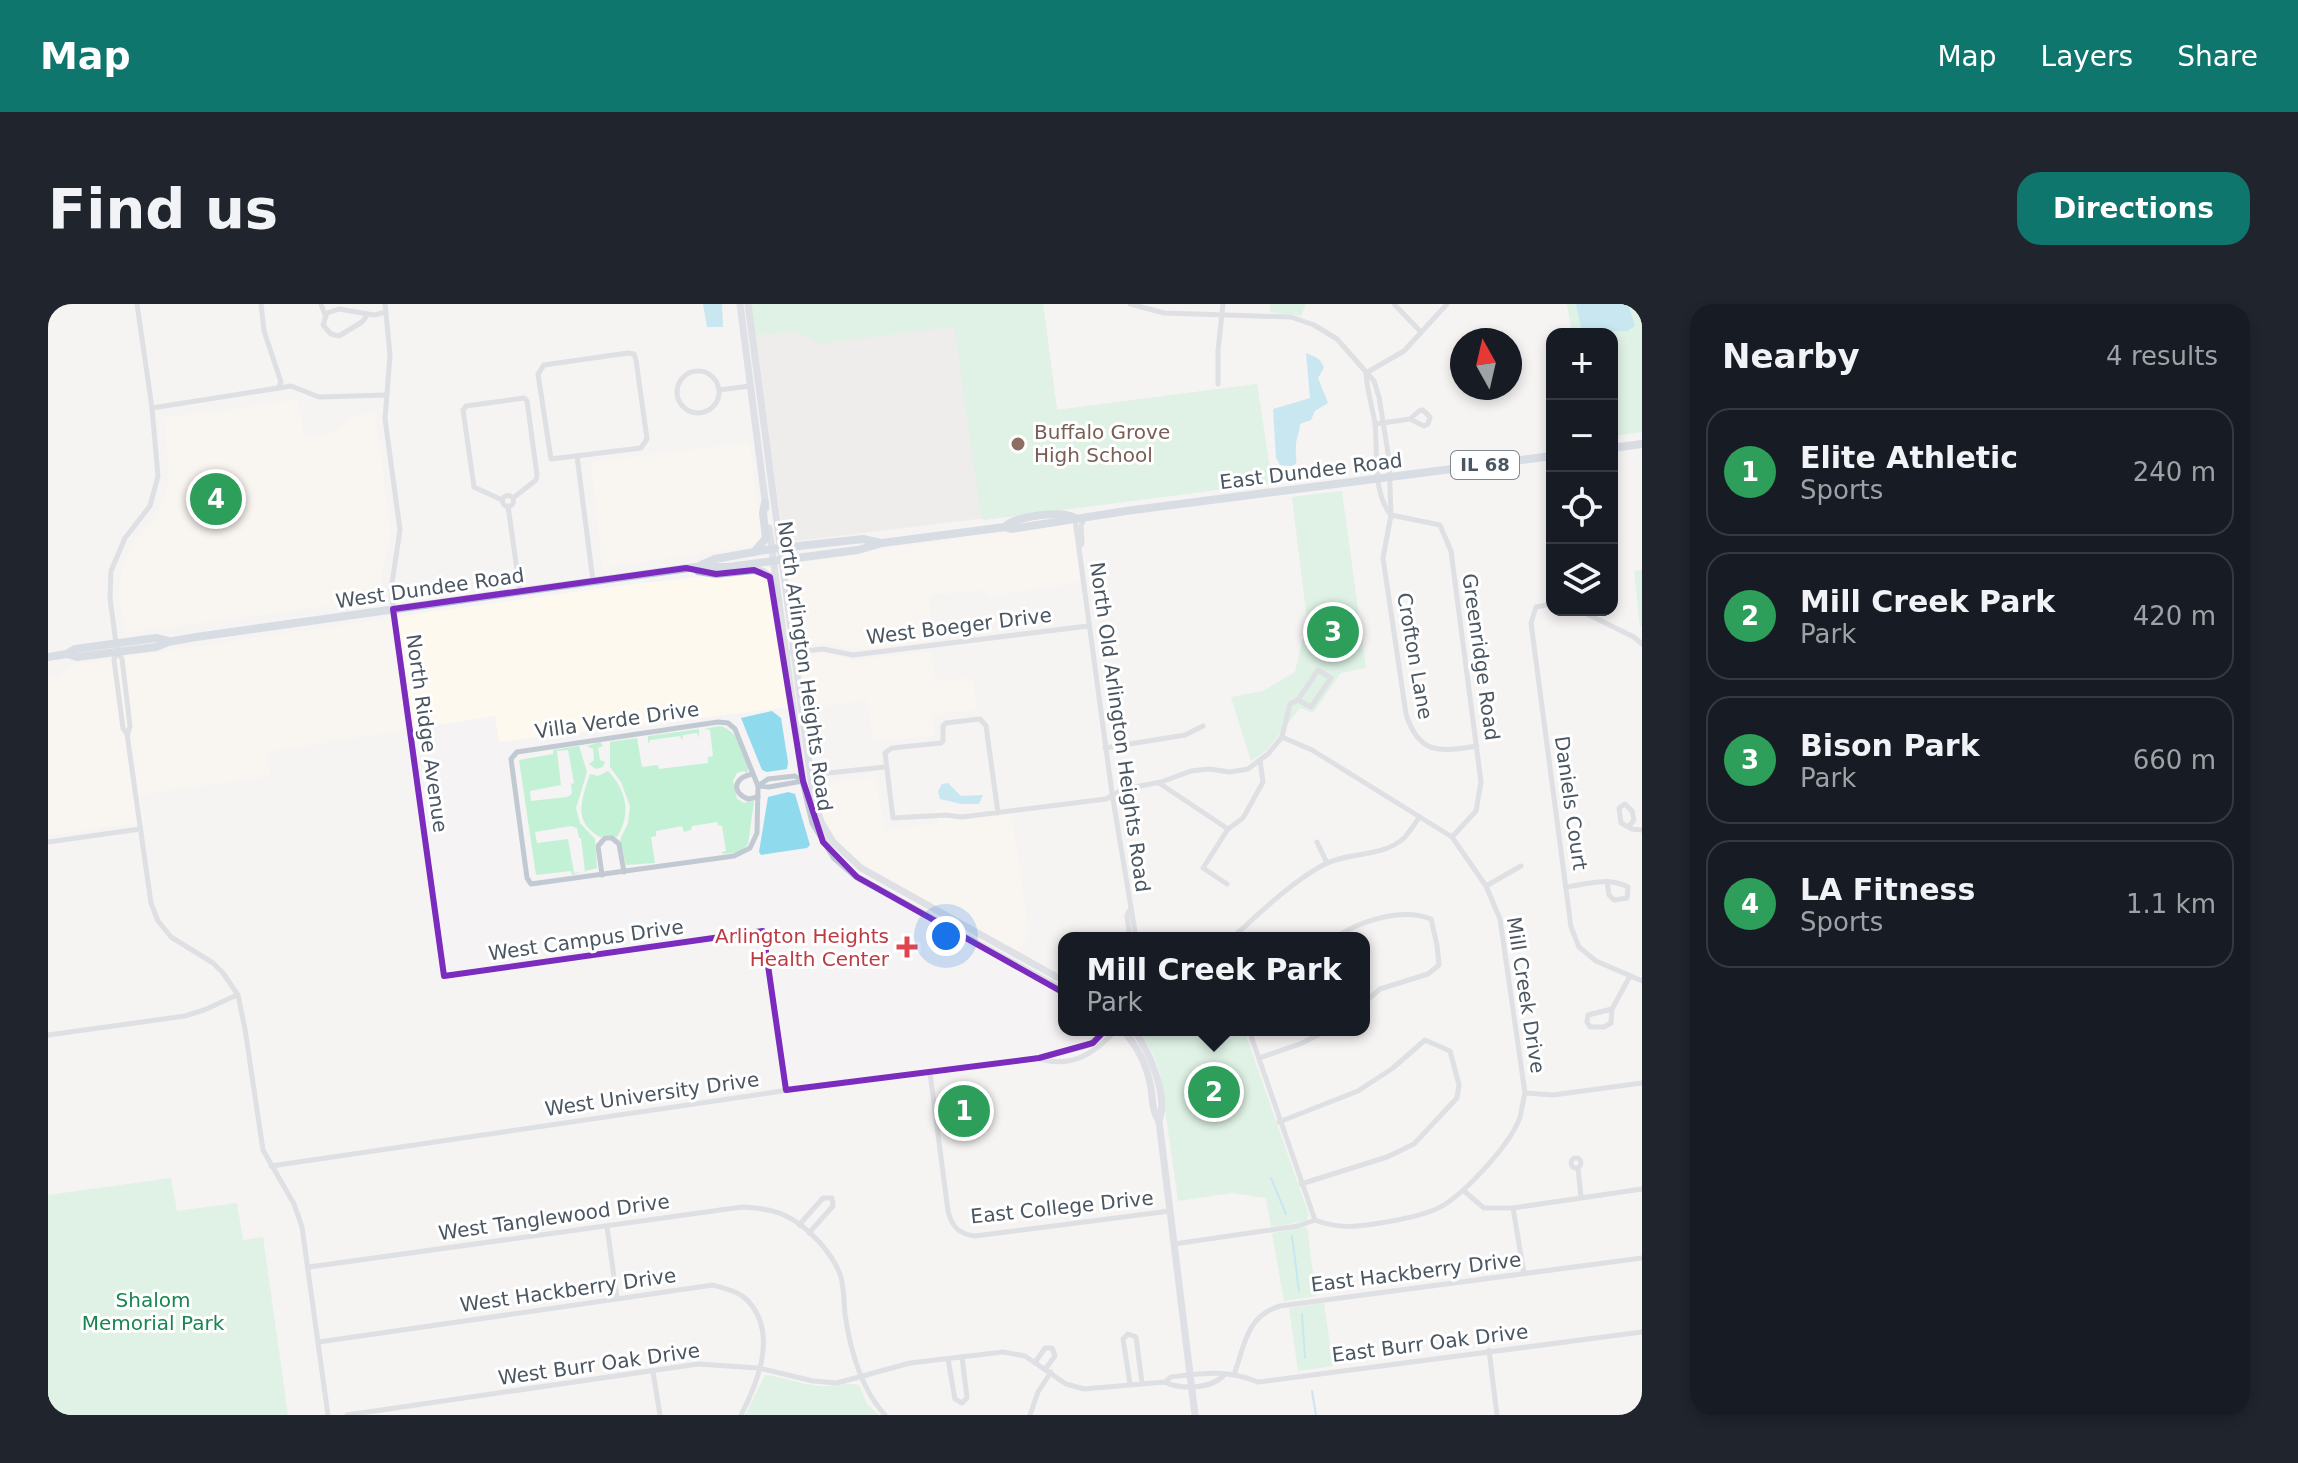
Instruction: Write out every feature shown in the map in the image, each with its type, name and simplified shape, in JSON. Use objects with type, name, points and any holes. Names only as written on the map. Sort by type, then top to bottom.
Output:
[{"type":"main road","name":"North Arlington Heights Road","points":[[740,304],[765,503],[776,549]]},
{"type":"main road","name":"North Arlington Heights Road","points":[[748,304],[776,549],[787,611],[803,781],[815,829],[834,857],[866,882],[1058,988]]},
{"type":"main road","points":[[1618,447],[1642,444]]},
{"type":"main road","name":"East Dundee Road","points":[[778,561],[858,550],[882,543],[1066,522],[1080,517],[1546,457]]},
{"type":"main road","points":[[753,553],[766,538],[765,503]]},
{"type":"main road","name":"East Dundee Road","points":[[776,549],[863,539],[882,543]]},
{"type":"main road","name":"West Dundee Road","points":[[691,568],[715,559],[776,549]]},
{"type":"main road","name":"North Arlington Heights Road","points":[[778,561],[778,599],[790,652],[813,795],[821,822],[833,842],[864,870],[1058,978]]},
{"type":"main road","name":"West Dundee Road","points":[[48,657],[67,654],[75,649],[117,647],[156,638],[168,642],[593,581],[778,561]]},
{"type":"main road","points":[[691,568],[716,574],[763,572],[770,577],[778,599]]},
{"type":"main road","points":[[1128,1036],[1145,1066],[1159,1121],[1195,1415]]},
{"type":"main road","points":[[1138,1036],[1155,1070],[1162,1114],[1159,1121]]},
{"type":"street","points":[[137,304],[158,457],[157,488],[150,506],[125,538],[111,571],[110,598],[123,728],[127,734],[150,900],[158,921],[177,943],[221,971],[238,995],[263,1150],[294,1204],[302,1227],[328,1415]]},
{"type":"street","points":[[261,304],[264,331],[281,382],[278,389]]},
{"type":"street","points":[[321,304],[326,315],[323,325],[326,330],[339,336],[362,322],[368,314]]},
{"type":"street","name":"North Ridge Avenue","points":[[385,304],[390,355],[385,419],[400,530],[391,575],[393,609],[444,976]]},
{"type":"street","points":[[1130,304],[1164,313],[1284,316],[1314,325],[1337,339],[1366,373],[1384,478]]},
{"type":"street","points":[[1218,384],[1223,304]]},
{"type":"street","points":[[1394,304],[1421,332]]},
{"type":"street","points":[[1366,373],[1404,351],[1447,304]]},
{"type":"street","points":[[326,315],[339,309],[368,314],[386,312]]},
{"type":"street","points":[[634,354],[647,439],[645,444],[641,448],[577,456],[551,459],[549,456],[539,369],[544,365],[634,354]]},
{"type":"street","points":[[698,371],[710,375],[719,390],[714,406],[702,413],[688,411],[677,394],[680,381],[698,371]]},
{"type":"street","points":[[1366,373],[1374,381],[1384,423],[1389,459],[1384,478]]},
{"type":"street","points":[[719,390],[750,386]]},
{"type":"street","points":[[152,408],[278,389],[300,388],[319,397],[387,395]]},
{"type":"street","points":[[524,398],[527,401],[537,475],[536,480],[513,498],[508,506],[474,487],[463,410],[466,406],[524,398]]},
{"type":"street","points":[[1375,424],[1410,419]]},
{"type":"street","points":[[577,456],[593,581]]},
{"type":"street","name":"Crofton Lane","points":[[1384,478],[1391,515],[1383,558],[1406,714],[1413,736],[1430,748],[1448,751],[1477,746]]},
{"type":"street","points":[[502,500],[507,495],[513,498]]},
{"type":"street","points":[[508,506],[520,591]]},
{"type":"street","name":"Greenridge Road","points":[[1391,515],[1440,525],[1451,551],[1481,782],[1476,811],[1452,837]]},
{"type":"street","name":"North Old Arlington Heights Road","points":[[1080,517],[1079,547],[1088,626],[1131,932]]},
{"type":"street","name":"Daniels Court","points":[[1546,605],[1536,607],[1531,623],[1571,927],[1579,947],[1596,961],[1642,981]]},
{"type":"street","points":[[1591,616],[1642,644]]},
{"type":"street","name":"West Boeger Drive","points":[[790,652],[823,649],[853,655],[1088,626]]},
{"type":"street","points":[[998,813],[986,726],[980,719],[946,723],[941,743],[890,748],[884,756],[893,818],[962,817],[998,813],[1106,799],[1112,793],[1191,771],[1248,769],[1282,737],[1290,704],[1298,700],[1318,670],[1331,678],[1311,707],[1298,700]]},
{"type":"street","name":"Villa Verde Drive","points":[[728,723],[735,729],[758,786],[757,833],[750,848],[741,854],[531,884],[527,878],[511,759],[517,752],[728,723]]},
{"type":"street","points":[[1105,748],[1185,735],[1203,726]]},
{"type":"street","name":"Mill Creek Drive","points":[[1174,1244],[1298,1226],[1315,1220],[1335,1227],[1353,1227],[1408,1219],[1437,1210],[1464,1191],[1510,1136],[1520,1118],[1525,1093],[1500,919],[1486,886],[1452,837],[1312,750],[1282,737]]},
{"type":"street","points":[[1227,884],[1203,868],[1228,829],[1243,818],[1263,782],[1260,760]]},
{"type":"street","points":[[758,786],[803,781],[811,775],[885,767]]},
{"type":"street","points":[[753,774],[743,775],[737,789],[748,799],[758,797]]},
{"type":"street","points":[[1159,782],[1228,829]]},
{"type":"street","points":[[1239,932],[1298,880],[1327,863],[1384,850],[1404,837],[1419,818]]},
{"type":"street","points":[[1630,825],[1632,829],[1642,830]]},
{"type":"street","points":[[48,842],[140,829]]},
{"type":"street","points":[[602,875],[598,846],[605,838],[612,838],[619,844],[624,872]]},
{"type":"street","points":[[1317,842],[1327,863]]},
{"type":"street","points":[[1486,886],[1521,866]]},
{"type":"street","points":[[1566,887],[1607,881],[1628,887],[1627,898],[1614,900],[1609,895],[1607,881]]},
{"type":"street","points":[[1346,932],[1362,924],[1417,913],[1431,919],[1439,965],[1428,974],[1380,989],[1370,998]]},
{"type":"street","name":"West Campus Drive","points":[[444,976],[763,931],[786,1090]]},
{"type":"street","points":[[1612,1009],[1588,1015],[1590,1027],[1604,1027],[1611,1023],[1612,1009],[1630,976]]},
{"type":"street","points":[[48,1035],[185,1016],[238,995]]},
{"type":"street","points":[[1039,1058],[1087,1046],[1099,1036]]},
{"type":"street","points":[[1039,1058],[1067,1063],[1086,1056],[1109,1036]]},
{"type":"street","points":[[1251,1036],[1315,1220]]},
{"type":"street","points":[[1259,1058],[1316,1036]]},
{"type":"street","points":[[1279,1122],[1358,1091],[1393,1068],[1425,1040],[1450,1051],[1459,1085],[1457,1098],[1414,1144],[1387,1157],[1301,1184]]},
{"type":"street","name":"West University Drive","points":[[271,1166],[786,1090],[1039,1058]]},
{"type":"street","name":"East College Drive","points":[[930,1073],[948,1211],[958,1231],[975,1236],[1170,1211]]},
{"type":"street","points":[[1525,1093],[1553,1095],[1642,1083]]},
{"type":"street","points":[[1578,1168],[1581,1197]]},
{"type":"street","points":[[1464,1191],[1484,1208],[1513,1208],[1642,1189]]},
{"type":"street","points":[[799,1225],[823,1198],[832,1198],[833,1206],[809,1233]]},
{"type":"street","name":"West Tanglewood Drive","points":[[309,1267],[742,1207],[775,1212],[809,1233],[830,1257],[841,1277],[846,1319],[861,1377],[872,1401],[885,1415]]},
{"type":"street","points":[[1513,1208],[1524,1274]]},
{"type":"street","points":[[607,1227],[617,1298]]},
{"type":"street","name":"East Hackberry Drive","points":[[1235,1372],[1252,1323],[1271,1308],[1642,1258]]},
{"type":"street","name":"West Hackberry Drive","points":[[319,1342],[713,1285],[735,1292],[749,1301],[759,1319],[764,1345],[754,1390],[741,1415]]},
{"type":"street","name":"East Burr Oak Drive","points":[[1049,1370],[1066,1384],[1084,1389],[1165,1382],[1191,1386],[1212,1384],[1224,1375],[1235,1372],[1258,1382],[1642,1332]]},
{"type":"street","points":[[1130,1384],[1123,1339],[1128,1334],[1136,1337],[1142,1383]]},
{"type":"street","points":[[1030,1415],[1055,1356],[1052,1348],[1045,1348],[1036,1361]]},
{"type":"street","points":[[1489,1350],[1497,1415]]},
{"type":"street","name":"West Burr Oak Drive","points":[[347,1415],[698,1364],[759,1368],[813,1381],[837,1383],[882,1369],[1003,1352],[1036,1361],[1049,1370]]},
{"type":"street","points":[[948,1359],[955,1399],[962,1403],[967,1398],[962,1357]]},
{"type":"street","points":[[653,1372],[660,1415]]},
{"type":"street","name":"East Burr Oak Drive","points":[[1165,1382],[1171,1377],[1217,1372],[1224,1375]]},
{"type":"highlighted area","points":[[686,568],[716,574],[754,570],[770,577],[803,781],[823,842],[857,877],[1114,1021],[1093,1043],[1039,1058],[786,1090],[763,931],[444,976],[393,609]]},
{"type":"shaded area","name":"Buffalo Grove High School","points":[[750,304],[1043,304],[1057,410],[1257,384],[1272,483],[789,542],[784,535],[779,507]]},
{"type":"shaded area","points":[[298,400],[304,437],[333,433],[349,417],[375,413],[391,535],[381,574],[384,599],[125,633],[119,594],[122,566],[133,543],[152,522],[164,500],[169,475],[164,418]]},
{"type":"shaded area","points":[[749,442],[762,536],[760,542],[754,546],[602,568],[591,462]]},
{"type":"shaded area","points":[[1072,523],[1080,582],[988,597],[985,590],[929,595],[934,641],[857,650],[823,643],[783,647],[790,707],[499,742],[495,716],[267,752],[270,776],[140,795],[144,822],[48,836],[48,678],[59,676],[70,665],[624,585],[739,573]]},
{"type":"shaded area","points":[[931,651],[936,681],[973,678],[977,710],[933,714],[935,736],[873,742],[867,701],[806,708],[798,663],[804,656],[822,654],[857,660]]},
{"type":"shaded area","points":[[875,777],[885,830],[938,823],[937,810],[949,808],[959,814],[1011,809],[1029,932],[1019,953],[850,857],[829,828],[821,811],[816,785]]},
{"type":"green space","points":[[750,304],[1043,304],[1057,410],[1257,384],[1272,483],[984,520],[981,517],[952,327],[819,344],[798,332],[757,335],[754,333]]},
{"type":"green space","points":[[1270,304],[1306,304],[1301,316],[1270,312]]},
{"type":"green space","points":[[1567,304],[1642,304],[1642,432],[1618,435],[1618,328],[1571,328]]},
{"type":"green space","points":[[1342,491],[1366,668],[1341,673],[1313,713],[1300,708],[1267,750],[1251,761],[1231,697],[1263,691],[1295,672],[1307,620],[1292,497]]},
{"type":"green space","points":[[1642,570],[1642,626],[1640,626],[1634,571]]},
{"type":"green space","points":[[720,726],[736,737],[749,768],[747,773],[737,773],[733,781],[737,799],[744,803],[754,802],[748,844],[740,852],[723,854],[726,851],[722,826],[717,822],[692,826],[691,830],[684,832],[682,826],[656,831],[656,836],[651,837],[655,863],[626,865],[620,840],[628,823],[630,806],[621,782],[610,767],[610,742],[637,738],[642,767],[658,765],[659,769],[708,763],[708,757],[713,756],[710,730],[704,729]]},
{"type":"green space","points":[[699,729],[699,738],[697,733],[683,735],[682,740],[680,736],[650,740],[648,744],[648,736]]},
{"type":"green space","points":[[600,742],[603,746],[598,748],[600,760],[605,762],[603,767],[596,769],[589,764],[594,760],[593,749],[587,746]]},
{"type":"green space","points":[[579,746],[587,772],[576,808],[580,823],[595,839],[597,868],[585,871],[577,828],[571,826],[535,832],[537,843],[568,839],[574,873],[582,872],[572,875],[571,871],[536,875],[519,760],[553,754],[553,750]],"holes":[[[568,750],[574,783],[571,784],[572,794],[531,801],[530,791],[561,785],[557,751]]]},
{"type":"green space","points":[[608,771],[619,786],[625,802],[622,828],[617,837],[600,837],[591,831],[582,817],[582,801],[590,774],[598,776]]},
{"type":"green space","points":[[1143,1036],[1246,1036],[1309,1215],[1306,1221],[1271,1227],[1266,1198],[1231,1193],[1178,1201],[1160,1073]]},
{"type":"green space","name":"Shalom Memorial Park","points":[[171,1178],[177,1211],[237,1203],[243,1240],[263,1237],[288,1415],[48,1415],[48,1195]]},
{"type":"green space","points":[[1307,1227],[1316,1296],[1284,1301],[1272,1233]]},
{"type":"green space","points":[[1324,1303],[1333,1366],[1298,1371],[1289,1308]]},
{"type":"green space","points":[[765,1375],[819,1386],[859,1385],[867,1404],[879,1415],[745,1415]]},
{"type":"water","points":[[703,304],[722,304],[723,327],[707,327]]},
{"type":"water","points":[[1576,304],[1628,304],[1635,326],[1627,331],[1618,331],[1618,328],[1581,328]]},
{"type":"water","points":[[1306,353],[1323,365],[1318,378],[1328,403],[1315,411],[1311,420],[1300,424],[1295,464],[1280,465],[1276,458],[1273,409],[1310,398]]},
{"type":"water","points":[[772,711],[781,718],[788,762],[787,769],[767,772],[762,770],[741,718]]},
{"type":"water","points":[[948,783],[961,796],[983,795],[979,804],[940,799],[938,791],[942,784]]},
{"type":"water","points":[[788,792],[795,794],[810,845],[761,855],[768,797]]},
{"type":"waterway","points":[[1271,1178],[1286,1214]]},
{"type":"waterway","points":[[1292,1236],[1299,1291]]},
{"type":"waterway","points":[[1302,1314],[1305,1358]]},
{"type":"waterway","points":[[1312,1391],[1316,1415]]},
{"type":"place","name":"Buffalo Grove High School","points":[[1018,444]]},
{"type":"place","name":"LA Fitness","points":[[216,499]]},
{"type":"place","name":"Bison Park","points":[[1333,632]]},
{"type":"place","name":"Arlington Heights Health Center","points":[[907,947]]},
{"type":"place","name":"Mill Creek Park","points":[[1214,1092]]},
{"type":"place","name":"Elite Athletic","points":[[964,1111]]}]
